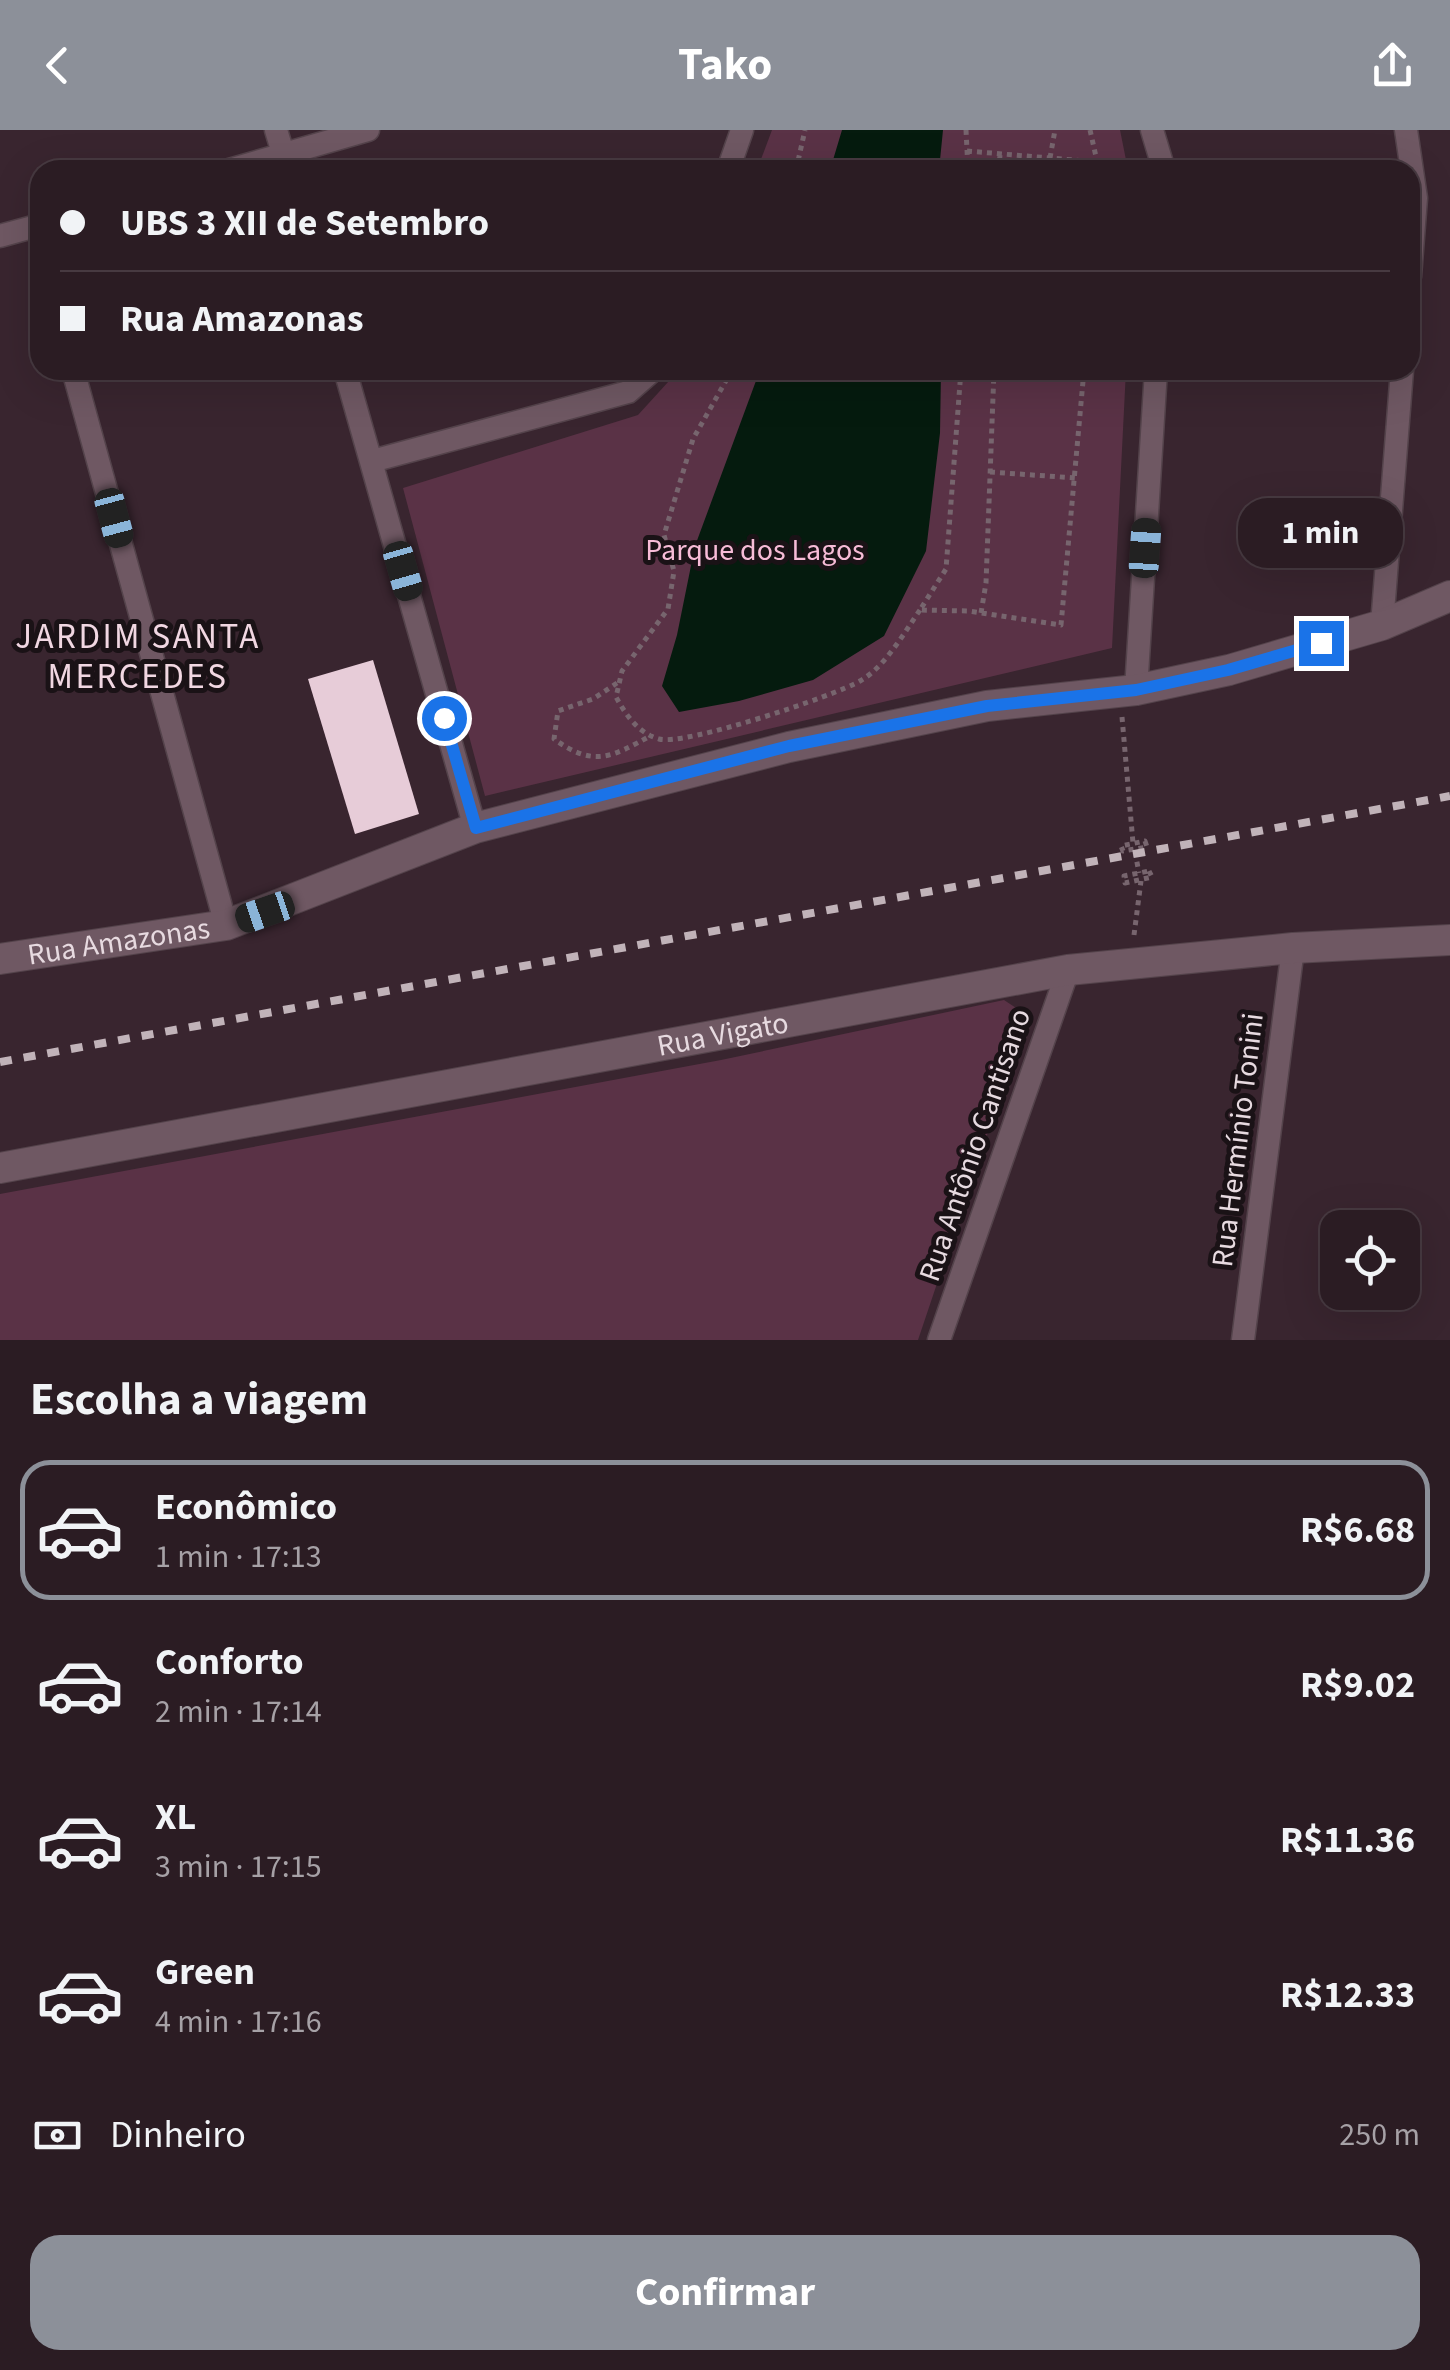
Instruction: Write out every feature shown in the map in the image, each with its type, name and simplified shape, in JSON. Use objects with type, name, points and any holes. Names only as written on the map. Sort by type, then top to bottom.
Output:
[{"type":"street","points":[[276,130],[284,160]]},
{"type":"street","points":[[290,160],[368,130]]},
{"type":"street","points":[[732,160],[742,130]]},
{"type":"street","points":[[1152,130],[1161,160]]},
{"type":"street","points":[[1406,130],[1410,160]]},
{"type":"street","points":[[0,236],[30,228]]},
{"type":"street","points":[[76,380],[226,926]]},
{"type":"street","points":[[349,380],[476,828]]},
{"type":"street","points":[[372,462],[628,392],[642,380]]},
{"type":"street","points":[[1127,690],[1155,380]]},
{"type":"street","points":[[1382,625],[1401,380]]},
{"type":"street","name":"Rua Amazonas","points":[[0,960],[226,926],[476,828],[789,746],[987,706],[1127,690],[1228,670],[1382,625],[1450,596]]},
{"type":"street","name":"Rua Vigato","points":[[0,1168],[1068,970],[1293,948],[1450,940]]},
{"type":"street","name":"Rua Hermínio Tonini","points":[[1243,1340],[1293,948]]},
{"type":"street","name":"Rua Antônio Cantisano","points":[[939,1340],[1068,970]]},
{"type":"path","points":[[798,160],[805,130]]},
{"type":"path","points":[[966,130],[967,160]]},
{"type":"path","points":[[1050,158],[1055,130]]},
{"type":"path","points":[[1090,130],[1097,160]]},
{"type":"path","points":[[967,151],[1062,160]]},
{"type":"path","points":[[1000,154],[1000,160]]},
{"type":"path","points":[[726,380],[693,439],[664,535],[674,572],[668,609],[622,671],[616,697],[631,722],[661,740],[722,731],[862,680],[891,651],[946,569],[960,380]]},
{"type":"path","points":[[981,613],[986,583],[993,380]]},
{"type":"path","points":[[920,610],[981,613],[1062,625],[1083,380]]},
{"type":"path","points":[[988,472],[1076,478]]},
{"type":"path","points":[[620,681],[593,699],[558,711],[554,739],[578,756],[616,755],[652,735]]},
{"type":"path","points":[[1127,690],[1134,847],[1140,877],[1130,963]]},
{"type":"green space","points":[[772,130],[1120,130],[1126,160],[761,160]]},
{"type":"green space","name":"Parque dos Lagos","points":[[670,380],[1125,380],[1112,648],[485,796],[403,488],[638,415]]},
{"type":"green space","points":[[1004,1000],[1019,1010],[1020,1037],[918,1340],[0,1340],[0,1194],[721,1060]]},
{"type":"shaded area","points":[[842,130],[943,130],[940,160],[833,160]]},
{"type":"shaded area","points":[[756,380],[941,380],[940,433],[926,551],[884,636],[813,680],[739,701],[679,712],[662,686],[695,546]]},
{"type":"building","points":[[373,660],[419,814],[355,834],[308,679]]},
{"type":"railway","points":[[0,1062],[1450,796]]},
{"type":"district","name":"JARDIM SANTA MERCEDES","points":[[138,657]]},
{"type":"route","points":[[444,718],[476,828],[789,746],[987,706],[1136,690],[1228,670],[1321,643]]}]
